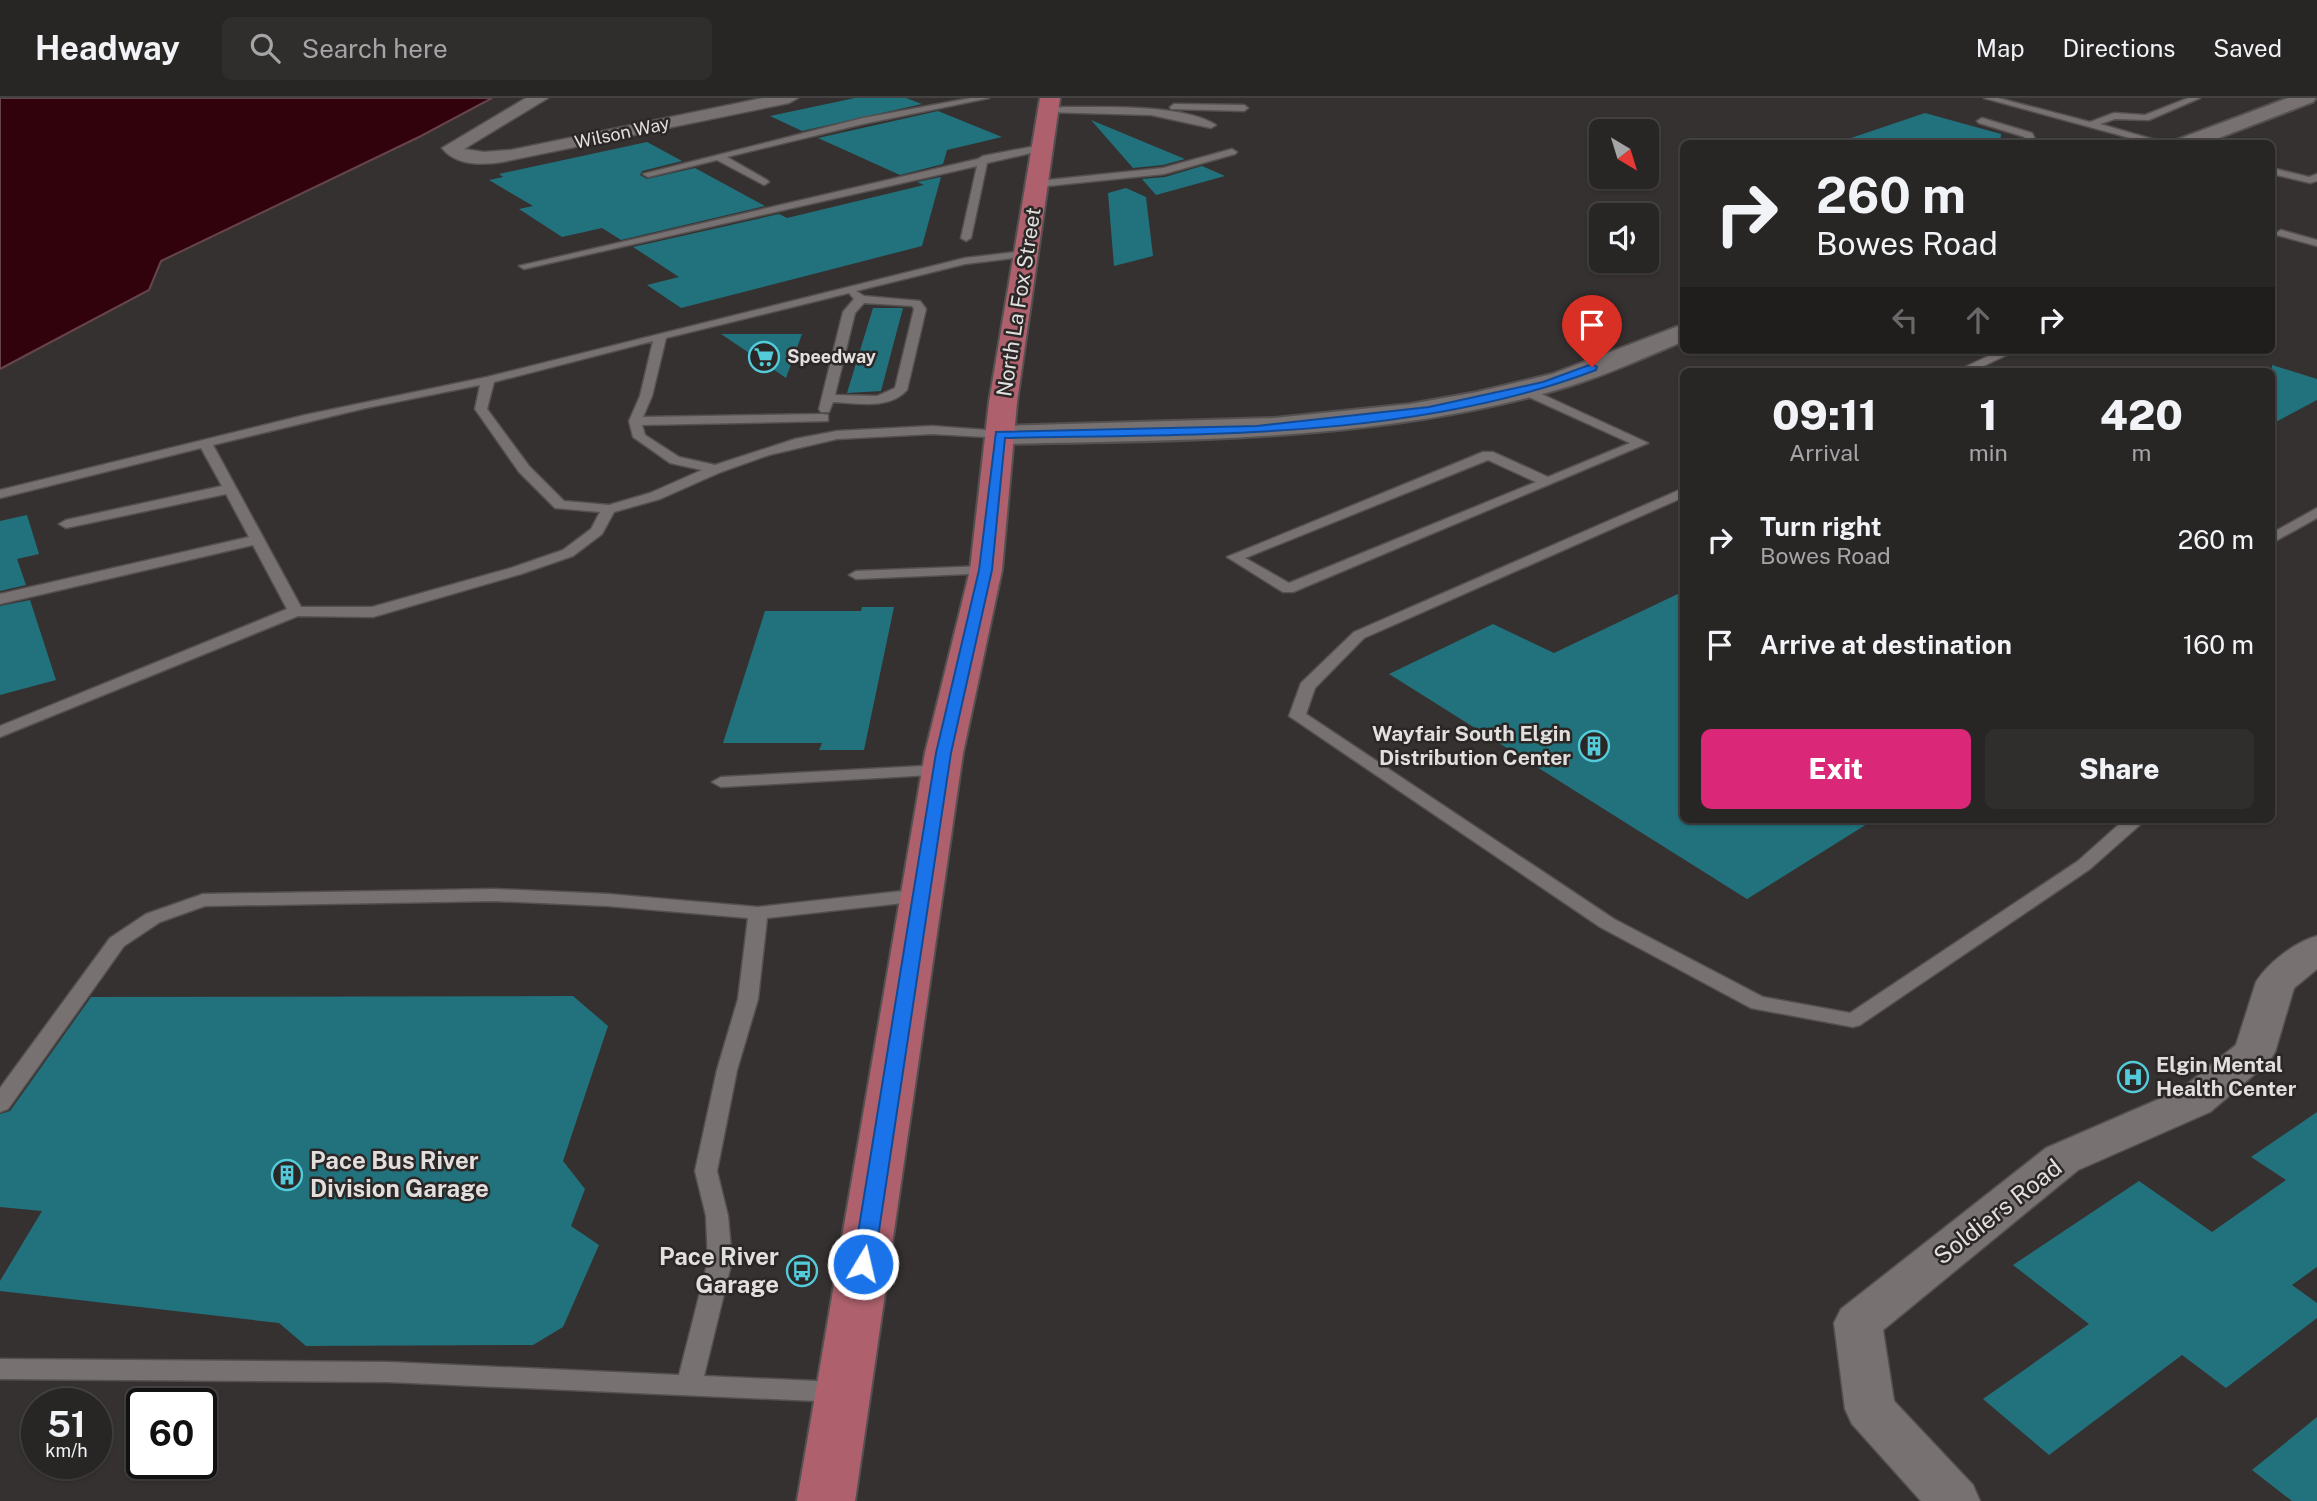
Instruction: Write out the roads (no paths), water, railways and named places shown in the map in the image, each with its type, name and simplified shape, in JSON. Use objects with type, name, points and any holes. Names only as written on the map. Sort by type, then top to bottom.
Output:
[{"type":"main road","name":"North La Fox Street","points":[[826,1501],[941,770],[986,570],[1000,435],[1048,104]]},
{"type":"street","name":"Wilson Way","points":[[539,98],[451,148],[455,152],[477,158],[519,154],[789,98]]},
{"type":"street","points":[[2194,140],[2306,98]]},
{"type":"street","points":[[1000,435],[1257,429],[1429,410],[1546,385],[1680,334]]},
{"type":"street","name":"Soldiers Road","points":[[1954,1501],[1870,1409],[1858,1323],[2062,1159],[2195,1101],[2254,1052],[2276,982],[2317,949]]},
{"type":"lane","points":[[648,174],[863,121],[985,98]]},
{"type":"lane","points":[[1988,98],[2150,140]]},
{"type":"lane","points":[[2092,124],[2114,116],[2146,118],[2196,98]]},
{"type":"lane","points":[[1048,104],[1167,114],[1211,125]]},
{"type":"lane","points":[[1115,111],[1135,106],[1244,108]]},
{"type":"lane","points":[[1982,121],[2029,135],[2028,140]]},
{"type":"lane","points":[[524,266],[983,159],[1039,166],[1164,171],[1232,152]]},
{"type":"lane","points":[[719,156],[764,183]]},
{"type":"lane","points":[[966,238],[983,159]]},
{"type":"lane","points":[[2275,171],[2315,180]]},
{"type":"lane","points":[[2275,234],[2317,243]]},
{"type":"lane","points":[[0,494],[206,444],[279,423],[489,380],[520,370],[964,261],[1025,254]]},
{"type":"lane","points":[[827,398],[884,399],[897,395],[901,390],[920,309],[916,303],[902,300],[861,299],[847,289]]},
{"type":"lane","points":[[823,418],[849,312],[861,299]]},
{"type":"lane","points":[[660,337],[646,396],[635,421],[639,437],[675,460],[716,469]]},
{"type":"lane","points":[[1970,368],[2002,354]]},
{"type":"lane","points":[[489,380],[483,393],[481,409],[524,468],[560,505],[608,509],[655,496],[716,469],[800,442],[837,435],[932,430],[1000,435]]},
{"type":"lane","points":[[1524,390],[1641,443],[1548,482],[1288,589],[1234,557],[1488,455],[1548,482]]},
{"type":"lane","points":[[823,418],[837,435]]},
{"type":"lane","points":[[635,421],[823,418]]},
{"type":"lane","points":[[206,444],[296,611]]},
{"type":"lane","points":[[66,524],[229,489]]},
{"type":"lane","points":[[1680,494],[1359,635],[1307,686],[1297,716],[1607,923],[1758,1003],[1853,1020],[2084,866],[2132,823]]},
{"type":"lane","points":[[0,732],[296,611],[373,612],[516,571],[568,553],[597,531],[608,509]]},
{"type":"lane","points":[[2275,537],[2317,512]]},
{"type":"lane","points":[[0,599],[256,540]]},
{"type":"lane","points":[[856,575],[986,570]]},
{"type":"lane","points":[[721,782],[941,770]]},
{"type":"lane","points":[[0,1104],[117,942],[153,918],[203,900],[495,895],[608,900],[758,913],[921,895]]},
{"type":"lane","points":[[689,1385],[720,1261],[717,1216],[706,1171],[727,1070],[748,999],[758,913]]},
{"type":"lane","points":[[0,1369],[388,1372],[843,1392]]},
{"type":"place","name":"Speedway","points":[[764,357]]},
{"type":"place","name":"Wayfair South Elgin Distribution Center","points":[[1594,746]]},
{"type":"place","name":"Elgin Mental Health Center","points":[[2133,1077]]},
{"type":"place","name":"Pace Bus River Division Garage","points":[[287,1175]]},
{"type":"place","name":"Pace River Garage","points":[[802,1271]]}]
